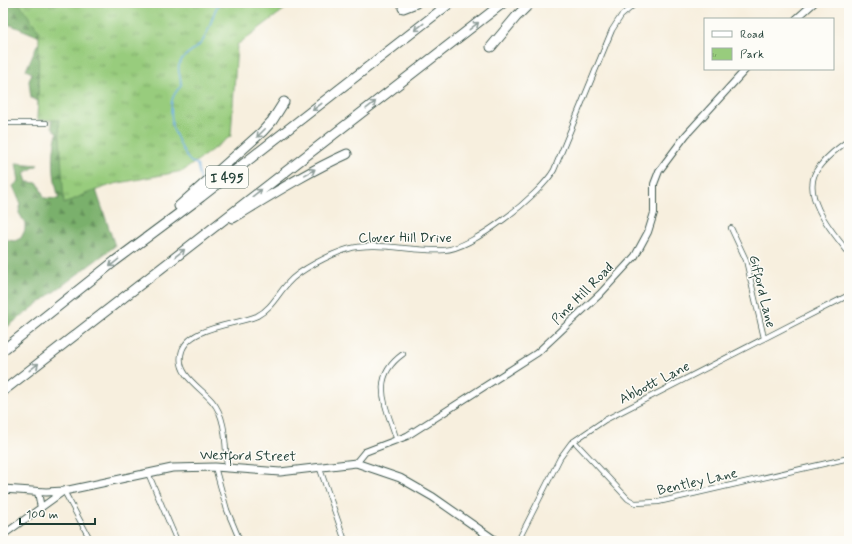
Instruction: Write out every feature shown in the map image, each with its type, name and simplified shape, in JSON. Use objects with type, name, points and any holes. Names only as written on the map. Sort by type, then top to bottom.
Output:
[{"type":"highway","points":[[403,8],[416,3]]},
{"type":"highway","name":"I 495","points":[[3,350],[450,3]]},
{"type":"highway","name":"I 495","points":[[3,391],[503,3]]},
{"type":"highway","points":[[491,47],[530,3]]},
{"type":"highway","points":[[130,250],[262,132],[272,121],[284,102]]},
{"type":"highway","points":[[193,243],[284,186],[347,154]]},
{"type":"main road","name":"Westford Street","points":[[3,489],[38,492],[64,491],[172,468],[227,467],[280,472],[319,466],[356,463],[400,478],[439,501],[496,541]]},
{"type":"street","name":"Clover Hill Drive","points":[[227,467],[221,418],[212,402],[195,386],[185,371],[180,359],[185,347],[206,330],[244,321],[270,308],[292,279],[339,252],[362,247],[435,250],[458,248],[473,240],[528,200],[543,187],[554,170],[612,30],[621,16],[636,3]]},
{"type":"street","points":[[797,18],[814,3]]},
{"type":"street","name":"Pine Hill Road","points":[[356,463],[365,452],[397,440],[452,408],[537,353],[581,314],[635,256],[648,232],[654,213],[654,184],[659,171],[686,135],[745,70]]},
{"type":"street","points":[[3,123],[46,122]]},
{"type":"street","points":[[849,140],[832,153],[819,167],[812,184],[812,194],[825,222],[849,253]]},
{"type":"street","name":"Gifford Lane","points":[[731,228],[746,260],[764,338]]},
{"type":"street","name":"Abbott Lane","points":[[518,541],[560,458],[574,441],[605,420],[849,295]]},
{"type":"street","points":[[397,440],[383,391],[382,381],[388,368],[402,354]]},
{"type":"street","name":"Bentley Lane","points":[[574,441],[628,499],[635,503],[658,502],[849,458]]},
{"type":"street","points":[[319,466],[345,541]]},
{"type":"street","points":[[215,467],[227,510],[240,541]]},
{"type":"street","points":[[148,473],[177,541]]},
{"type":"street","points":[[3,534],[64,491],[91,541]]},
{"type":"street","points":[[38,492],[41,508]]},
{"type":"green space","points":[[3,3],[41,3],[45,39],[11,25],[3,25]]},
{"type":"green space","points":[[19,3],[293,3],[237,45],[231,136],[183,171],[114,184],[85,194],[64,204],[59,120],[38,120],[39,31]]},
{"type":"green space","points":[[45,39],[115,246],[3,330],[3,235],[7,240],[15,241],[21,238],[25,230],[25,223],[19,213],[20,202],[13,186],[19,181],[16,163],[38,165],[24,173],[27,182],[38,183],[44,198],[59,199],[55,182],[53,158],[57,133],[52,127],[52,118],[37,117],[38,101],[31,98],[29,81],[32,73],[26,70],[37,45]]},
{"type":"waterway","points":[[201,182],[197,164],[188,159],[172,127],[171,105],[174,96],[181,86],[179,65],[183,58],[198,46],[204,38],[219,3]]}]
